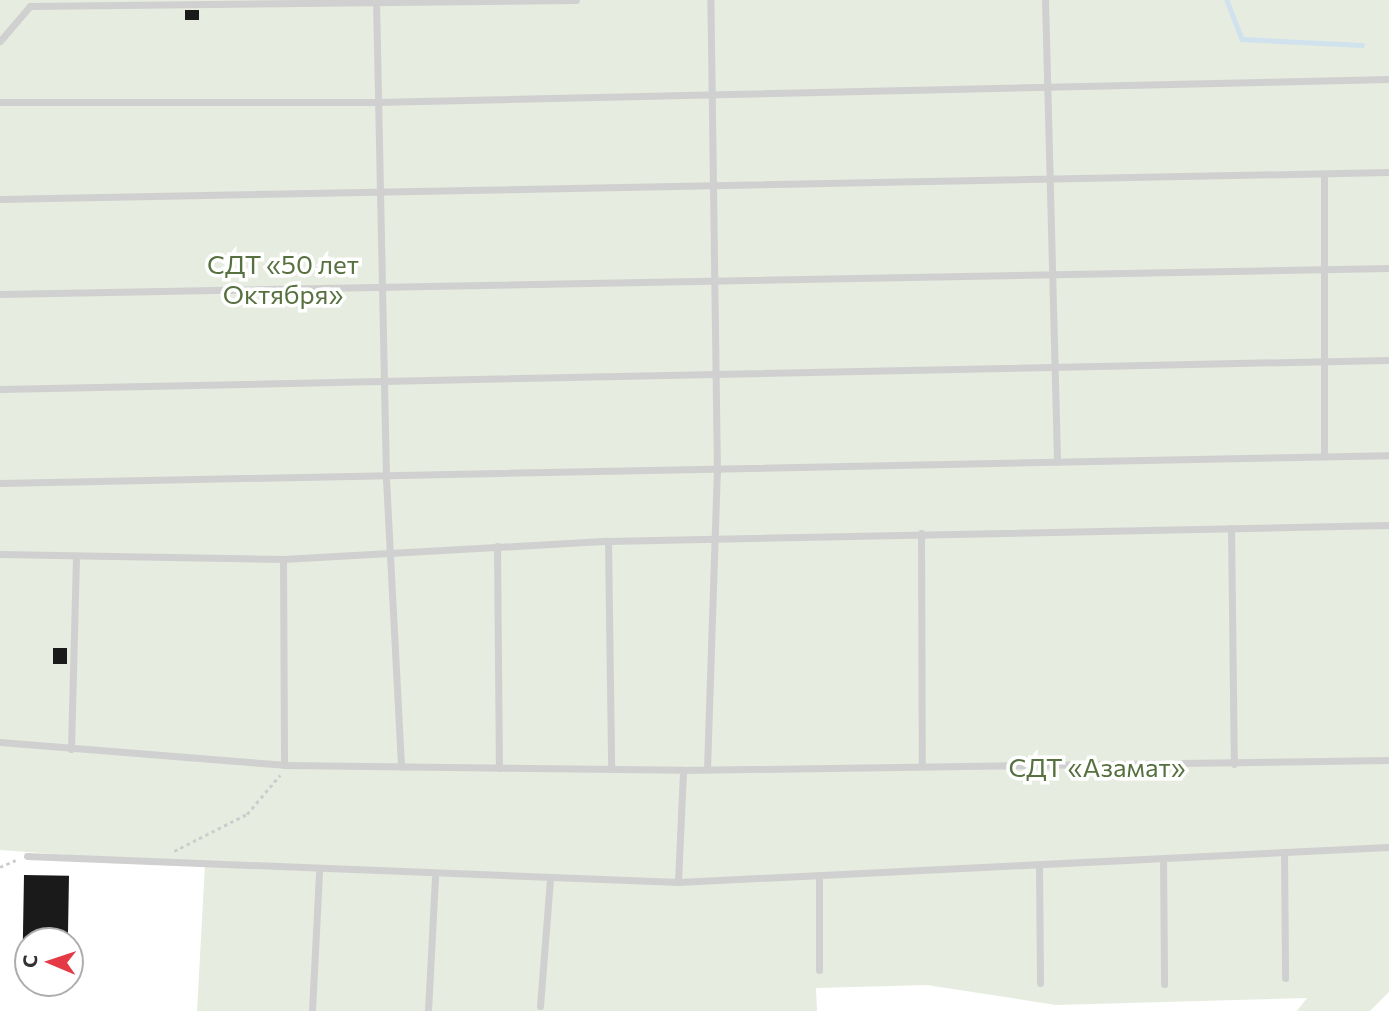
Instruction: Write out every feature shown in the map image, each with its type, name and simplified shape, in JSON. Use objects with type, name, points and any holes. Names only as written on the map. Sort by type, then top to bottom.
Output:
[{"type":"lane","points":[[0,41],[30,6],[576,0]]},
{"type":"lane","points":[[707,769],[717,473],[713,379],[710,0]]},
{"type":"lane","points":[[1045,0],[1048,275],[1056,462]]},
{"type":"lane","points":[[376,2],[377,192],[386,479],[401,766]]},
{"type":"lane","points":[[0,102],[377,102],[712,91],[1389,79]]},
{"type":"lane","points":[[0,199],[1389,172]]},
{"type":"lane","points":[[1324,174],[1320,270],[1324,456]]},
{"type":"lane","points":[[0,294],[713,284],[1389,268]]},
{"type":"lane","points":[[0,389],[713,379],[1052,367],[1389,360]]},
{"type":"lane","points":[[0,483],[717,473],[1389,455]]},
{"type":"lane","points":[[0,554],[284,559],[391,550],[608,541],[1389,525]]},
{"type":"lane","points":[[1231,528],[1234,764]]},
{"type":"lane","points":[[920,533],[922,763]]},
{"type":"lane","points":[[608,541],[611,769]]},
{"type":"lane","points":[[497,546],[499,768]]},
{"type":"lane","points":[[71,749],[76,556]]},
{"type":"lane","points":[[284,559],[284,765]]},
{"type":"lane","points":[[0,742],[284,765],[499,768],[683,770],[922,763],[1234,764],[1389,760]]},
{"type":"lane","points":[[678,882],[683,770]]},
{"type":"lane","points":[[27,856],[435,877],[678,882],[1389,847]]},
{"type":"lane","points":[[1284,852],[1285,978]]},
{"type":"lane","points":[[1163,858],[1164,984]]},
{"type":"lane","points":[[1039,864],[1040,984]]},
{"type":"lane","points":[[312,1011],[319,871]]},
{"type":"lane","points":[[819,875],[819,970]]},
{"type":"lane","points":[[428,1011],[435,877]]},
{"type":"lane","points":[[540,1006],[550,880]]},
{"type":"path","points":[[152,862],[247,814],[274,787],[284,765]]},
{"type":"path","points":[[0,867],[27,856]]},
{"type":"green space","points":[[0,0],[1389,0],[1389,992],[1370,1011],[1297,1011],[1307,998],[1056,1005],[927,985],[816,988],[817,1011],[197,1011],[205,865],[0,850]]},
{"type":"building","points":[[185,10],[199,10],[199,20],[185,20]]},
{"type":"building","points":[[53,648],[67,648],[67,664],[53,664]]},
{"type":"building","points":[[24,875],[69,876],[68,927],[23,927]]},
{"type":"waterway","points":[[1227,0],[1242,39],[1362,45]]},
{"type":"park label","name":"СДТ «50 лет Октября»","points":[[283,279]]},
{"type":"park label","name":"СДТ «Азамат»","points":[[1097,767]]}]
